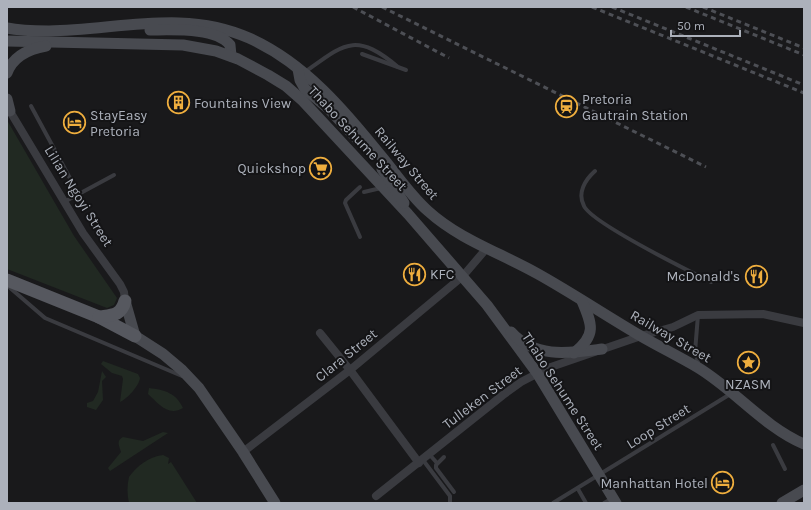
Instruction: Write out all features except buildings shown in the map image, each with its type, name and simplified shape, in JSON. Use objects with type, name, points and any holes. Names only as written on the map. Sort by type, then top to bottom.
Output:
[{"type":"main road","name":"Railway Street","points":[[7,28],[20,31],[76,31],[166,22],[189,22],[215,26],[251,39],[282,57],[301,71],[333,99],[382,157],[409,192],[429,212],[458,233],[486,249],[537,273],[640,336],[699,368],[781,430],[804,444]]},
{"type":"main road","points":[[76,31],[183,30],[203,32],[227,41],[230,45],[231,56]]},
{"type":"main road","name":"Thabo Sehume Street","points":[[7,41],[183,45],[216,51],[231,56],[268,75],[294,93],[404,209],[487,304],[537,374],[599,476],[611,501]]},
{"type":"main road","points":[[7,74],[15,59],[25,52],[64,43]]},
{"type":"main road","points":[[301,71],[302,85],[358,140],[396,189],[403,201],[404,209]]},
{"type":"main road","points":[[7,99],[8,109]]},
{"type":"main road","points":[[7,280],[99,317],[135,336],[163,354],[192,381],[243,452],[274,503]]},
{"type":"main road","points":[[99,317],[110,317],[119,313],[124,301]]},
{"type":"main road","points":[[124,301],[135,336]]},
{"type":"main road","points":[[574,352],[584,343],[590,332],[590,319],[582,301]]},
{"type":"main road","points":[[487,304],[515,336],[534,348],[553,353],[602,349]]},
{"type":"main road","points":[[782,503],[804,490]]},
{"type":"street","name":"Lilian Ngoyi Street","points":[[8,109],[83,234],[120,284],[124,292],[124,301]]},
{"type":"street","name":"Clara Street","points":[[243,452],[350,370],[463,276],[486,249]]},
{"type":"street","name":"Tulleken Street","points":[[376,496],[503,395],[537,374],[602,349],[673,327],[698,315],[763,314],[804,323]]},
{"type":"street","points":[[320,333],[424,459]]},
{"type":"lane","points":[[301,71],[334,50],[357,44],[370,49],[398,67]]},
{"type":"lane","points":[[362,54],[406,70]]},
{"type":"lane","points":[[31,106],[79,195]]},
{"type":"lane","points":[[595,171],[589,176],[582,189],[581,199],[584,207],[590,214],[630,239],[711,282]]},
{"type":"lane","points":[[63,202],[79,195],[114,175]]},
{"type":"lane","points":[[360,187],[346,200],[345,203],[360,237]]},
{"type":"lane","points":[[364,192],[383,187]]},
{"type":"lane","points":[[7,285],[45,318],[192,381]]},
{"type":"lane","points":[[698,315],[695,352],[699,368]]},
{"type":"lane","name":"Loop Street","points":[[553,503],[733,393]]},
{"type":"lane","points":[[773,445],[785,469]]},
{"type":"lane","points":[[444,457],[437,463],[436,468],[454,492]]},
{"type":"lane","points":[[424,459],[437,463]]},
{"type":"lane","points":[[424,459],[450,496],[450,503]]},
{"type":"lane","points":[[578,488],[586,503]]},
{"type":"shaded area","points":[[7,120],[74,236],[117,298],[114,305],[107,308],[7,269]]},
{"type":"shaded area","points":[[103,361],[138,374],[140,378],[132,392],[120,402],[123,379],[122,376],[112,373],[101,364]]},
{"type":"shaded area","points":[[102,371],[106,377],[102,381],[103,400],[96,410],[87,407],[87,403],[93,401],[98,392]]},
{"type":"shaded area","points":[[149,388],[169,393],[177,399],[183,408],[173,411],[164,408],[148,394]]},
{"type":"shaded area","points":[[163,432],[168,433],[110,471],[108,468],[121,452],[119,440],[123,437],[143,441]]},
{"type":"shaded area","points":[[163,455],[169,458],[168,464],[171,462],[197,503],[129,503],[129,477],[143,463],[152,458]]},
{"type":"railway","points":[[353,7],[449,58]]},
{"type":"railway","points":[[382,7],[706,167]]},
{"type":"railway","points":[[592,7],[804,93]]},
{"type":"railway","points":[[612,7],[804,85]]},
{"type":"railway","points":[[686,7],[804,55]]},
{"type":"railway","points":[[703,7],[804,48]]},
{"type":"place","name":"Fountains View","points":[[179,103]]},
{"type":"place","name":"Pretoria Gautrain Station","points":[[566,107]]},
{"type":"place","name":"StayEasy Pretoria","points":[[74,123]]},
{"type":"place","name":"Quickshop","points":[[321,168]]},
{"type":"place","name":"KFC","points":[[415,274]]},
{"type":"place","name":"McDonald's","points":[[756,276]]},
{"type":"place","name":"NZASM","points":[[748,362]]},
{"type":"place","name":"Manhattan Hotel","points":[[723,483]]}]
